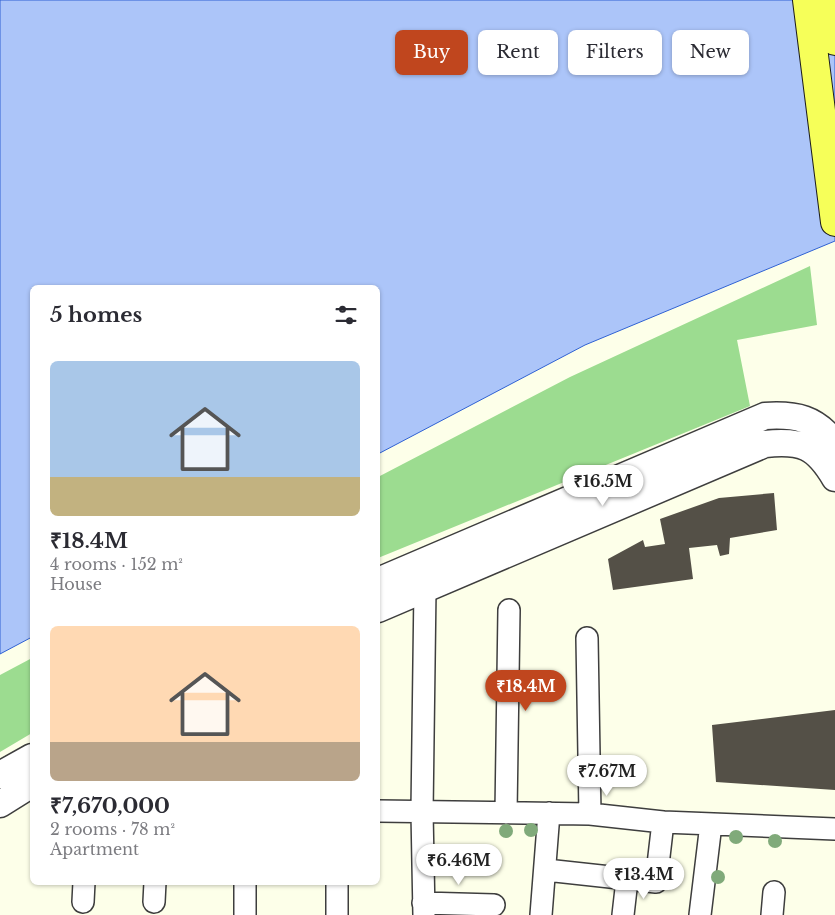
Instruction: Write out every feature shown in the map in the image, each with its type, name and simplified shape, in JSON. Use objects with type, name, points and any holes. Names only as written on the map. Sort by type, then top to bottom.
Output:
[{"type":"main road","points":[[807,0],[835,222]]},
{"type":"main road","points":[[830,0],[835,41]]},
{"type":"street","points":[[380,580],[765,416],[787,414],[810,421],[825,430],[835,444]]},
{"type":"street","points":[[380,608],[765,444],[800,444],[814,450],[824,460],[835,478]]},
{"type":"street","points":[[425,588],[422,812],[424,909],[494,905]]},
{"type":"street","points":[[506,813],[509,610]]},
{"type":"street","points":[[587,638],[590,814]]},
{"type":"street","points":[[0,775],[30,758]]},
{"type":"street","points":[[0,804],[30,785]]},
{"type":"street","points":[[380,811],[590,814],[663,822],[835,829]]},
{"type":"street","points":[[542,915],[549,813]]},
{"type":"street","points":[[546,870],[627,880],[658,881],[663,822]]},
{"type":"street","points":[[700,915],[710,824]]},
{"type":"street","points":[[624,915],[627,880]]},
{"type":"street","points":[[245,885],[245,915]]},
{"type":"street","points":[[337,915],[338,885]]},
{"type":"street","points":[[772,915],[774,892]]},
{"type":"green space","points":[[810,266],[817,325],[737,340],[750,406],[380,557],[380,476],[570,377]]},
{"type":"green space","points":[[30,659],[30,734],[0,752],[0,675]]},
{"type":"water","points":[[0,0],[835,0],[835,241],[585,345],[380,453],[380,285],[30,285],[30,638],[0,654]]},
{"type":"building","points":[[774,493],[777,530],[730,538],[729,554],[720,556],[717,545],[689,548],[693,579],[613,590],[608,559],[643,540],[645,547],[665,544],[660,519],[719,498]]},
{"type":"building","points":[[835,710],[835,790],[716,782],[712,725]]}]
